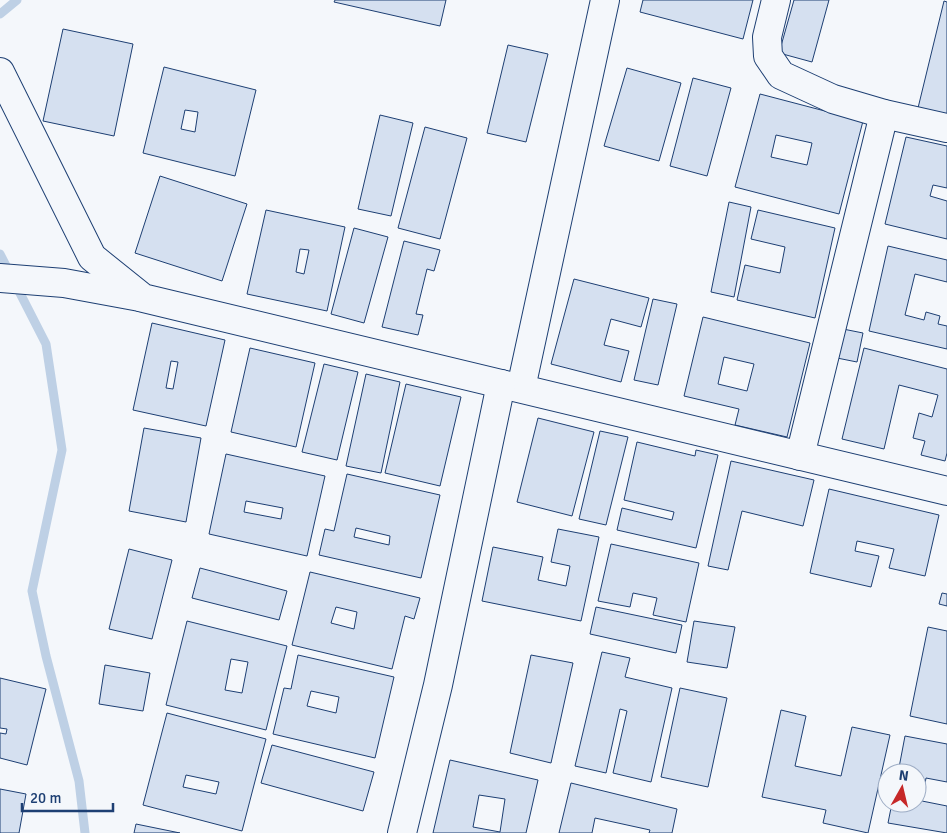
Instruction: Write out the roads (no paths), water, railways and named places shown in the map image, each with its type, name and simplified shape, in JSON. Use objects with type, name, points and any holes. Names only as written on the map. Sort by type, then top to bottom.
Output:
[{"type":"street","points":[[402,833],[605,0]]},
{"type":"street","points":[[776,0],[767,37],[768,56],[781,75],[833,99],[884,114],[947,128]]},
{"type":"street","points":[[0,72],[92,256],[143,298]]},
{"type":"street","points":[[800,456],[884,114]]},
{"type":"street","points":[[0,278],[64,283],[143,298],[947,491]]},
{"type":"waterway","points":[[0,14],[17,0]]},
{"type":"waterway","points":[[0,254],[46,344],[62,450],[32,591],[46,656],[79,781],[85,833]]}]
